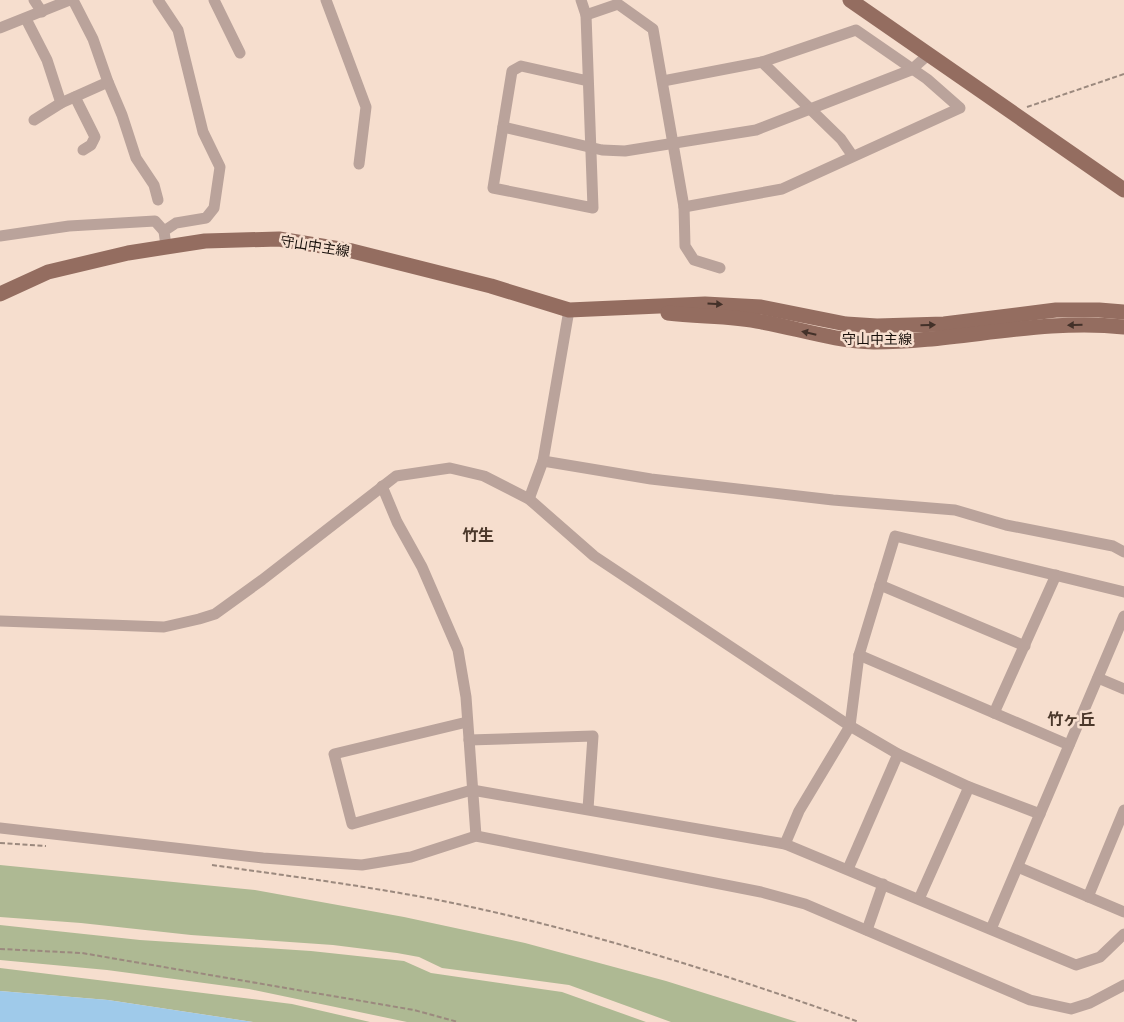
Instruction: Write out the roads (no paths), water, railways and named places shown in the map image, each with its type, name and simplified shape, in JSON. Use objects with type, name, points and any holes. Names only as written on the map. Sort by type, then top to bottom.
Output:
[{"type":"main road","points":[[850,0],[1124,190]]},
{"type":"main road","name":"守山中主線","points":[[0,294],[24,281],[57,269],[165,238],[205,241],[279,239],[352,250],[491,286],[569,310],[705,304],[760,306],[846,324],[877,326],[944,324],[1056,310],[1124,312]]},
{"type":"main road","name":"守山中主線","points":[[631,308],[706,318],[760,321],[844,341],[885,341],[1056,326],[1101,324],[1124,327]]},
{"type":"street","points":[[34,0],[42,12]]},
{"type":"street","points":[[0,28],[72,0],[93,39],[136,158],[154,185],[158,200]]},
{"type":"street","points":[[0,236],[69,226],[155,221],[165,238],[176,223],[206,218],[214,208],[220,167],[203,132],[178,30],[158,0]]},
{"type":"street","points":[[214,0],[240,53]]},
{"type":"street","points":[[326,0],[366,107],[359,164]]},
{"type":"street","points":[[581,0],[586,15],[593,208],[493,188],[512,71],[521,66],[588,81]]},
{"type":"street","points":[[586,15],[618,4],[653,29],[684,207],[685,246],[694,260],[720,268]]},
{"type":"street","points":[[26,18],[46,60],[61,103]]},
{"type":"street","points":[[663,81],[762,62],[856,30],[927,79],[960,108],[852,155],[782,189],[684,207]]},
{"type":"street","points":[[503,127],[590,147],[625,151],[756,130],[912,70],[928,55]]},
{"type":"street","points":[[762,62],[841,139],[852,155]]},
{"type":"street","points":[[34,120],[61,103],[108,82]]},
{"type":"street","points":[[75,96],[95,137],[91,144],[83,150]]},
{"type":"street","points":[[529,499],[543,461],[569,310]]},
{"type":"street","points":[[543,461],[651,479],[833,500],[954,510],[1006,525],[1113,546],[1124,552]]},
{"type":"street","points":[[0,621],[164,627],[199,620],[215,614],[262,580],[396,476],[450,468],[484,476],[529,499],[601,561],[850,726],[898,754],[969,787],[1040,814]]},
{"type":"street","points":[[382,486],[397,522],[422,567],[458,650],[469,740],[476,836]]},
{"type":"street","points":[[785,844],[798,811],[850,726],[860,655],[895,536],[1124,592]]},
{"type":"street","points":[[994,714],[1056,575]]},
{"type":"street","points":[[880,585],[1024,646]]},
{"type":"street","points":[[991,929],[1124,616]]},
{"type":"street","points":[[860,655],[1069,745]]},
{"type":"street","points":[[1098,678],[1124,689]]},
{"type":"street","points":[[467,722],[334,754],[352,824],[472,790],[785,844],[1076,965],[1100,957],[1124,934]]},
{"type":"street","points":[[469,740],[593,736],[588,809]]},
{"type":"street","points":[[848,869],[898,754]]},
{"type":"street","points":[[919,899],[969,787]]},
{"type":"street","points":[[1088,897],[1124,810]]},
{"type":"street","points":[[0,828],[263,858],[362,865],[411,857],[476,836],[761,892],[805,904],[1030,1000],[1071,1008],[1090,1003],[1124,984]]},
{"type":"street","points":[[1018,867],[1124,912]]},
{"type":"street","points":[[867,930],[883,884]]},
{"type":"water","points":[[0,991],[108,1000],[253,1022],[0,1022]]},
{"type":"district","name":"竹生","points":[[478,535]]},
{"type":"district","name":"竹ヶ丘","points":[[1071,719]]}]
